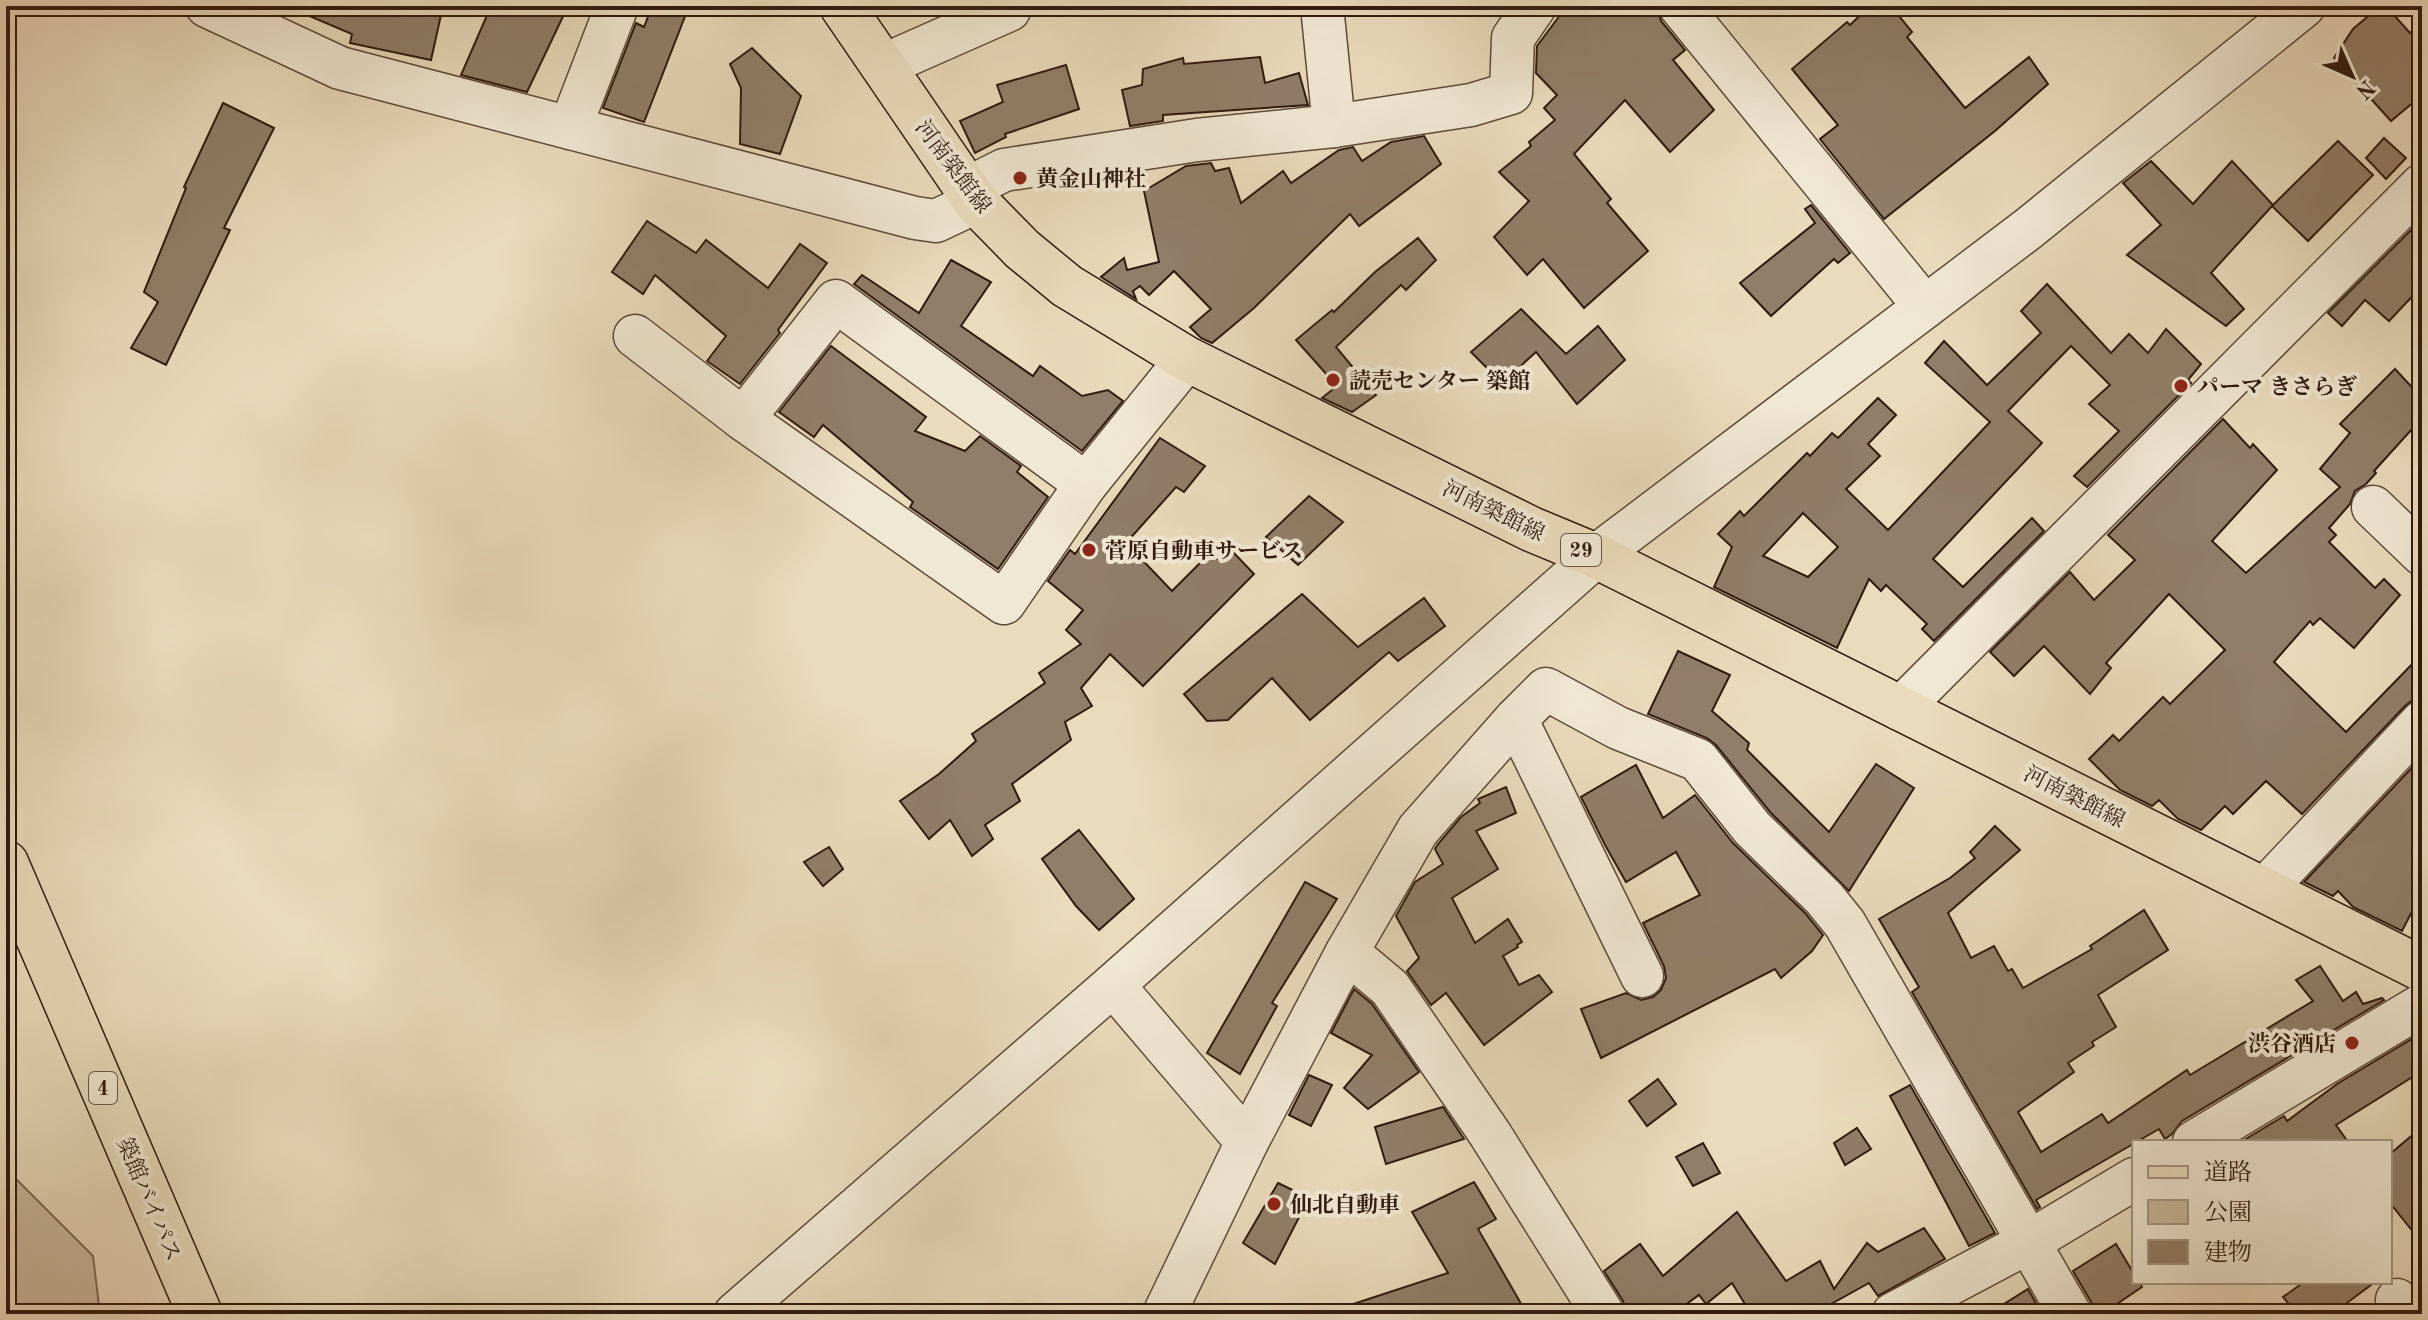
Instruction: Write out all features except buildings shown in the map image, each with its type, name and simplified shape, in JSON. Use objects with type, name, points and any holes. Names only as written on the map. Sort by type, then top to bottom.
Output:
[{"type":"main road","name":"河南築館線","points":[[842,6],[971,196],[1022,249],[1067,286],[1187,359],[1531,529],[1596,556],[2422,969]]},
{"type":"main road","name":"築館バイパス","points":[[6,863],[200,1314]]},
{"type":"street","points":[[570,128],[617,6]]},
{"type":"street","points":[[882,66],[1009,10],[1010,6]]},
{"type":"street","points":[[1322,6],[1334,126]]},
{"type":"street","points":[[231,11],[340,68],[936,221],[1004,170],[1197,140],[1334,126],[1471,105],[1511,93],[1513,38],[1535,6]]},
{"type":"street","points":[[1680,6],[1925,307]]},
{"type":"street","points":[[735,1314],[1113,985],[1596,556],[2028,229],[2304,6]]},
{"type":"street","points":[[1900,709],[2422,185]]},
{"type":"street","points":[[743,419],[836,301],[1086,484]]},
{"type":"street","points":[[635,336],[743,419],[1004,603],[1086,484],[1187,359]]},
{"type":"street","points":[[2373,507],[2422,554]]},
{"type":"street","points":[[1164,1314],[1247,1142],[1347,952],[1418,830],[1546,689],[1618,728],[1698,760],[1752,828],[1824,898],[1845,924],[2070,1314]]},
{"type":"street","points":[[1516,719],[1642,976]]},
{"type":"street","points":[[2264,890],[2422,722]]},
{"type":"street","points":[[1347,952],[1390,988],[1490,1134],[1603,1314]]},
{"type":"street","points":[[1113,985],[1247,1142]]},
{"type":"street","points":[[2197,1140],[2422,1005]]},
{"type":"street","points":[[1893,1314],[2027,1243],[2132,1180]]},
{"type":"green space","points":[[6,1169],[93,1256],[100,1314],[6,1314]]},
{"type":"place","name":"黄金山神社","points":[[1020,178]]},
{"type":"place","name":"読売センター 築館","points":[[1333,380]]},
{"type":"place","name":"パーマ きさらぎ","points":[[2181,386]]},
{"type":"place","name":"菅原自動車サービス","points":[[1089,550]]},
{"type":"place","name":"渋谷酒店","points":[[2352,1043]]},
{"type":"place","name":"仙北自動車","points":[[1274,1204]]}]
